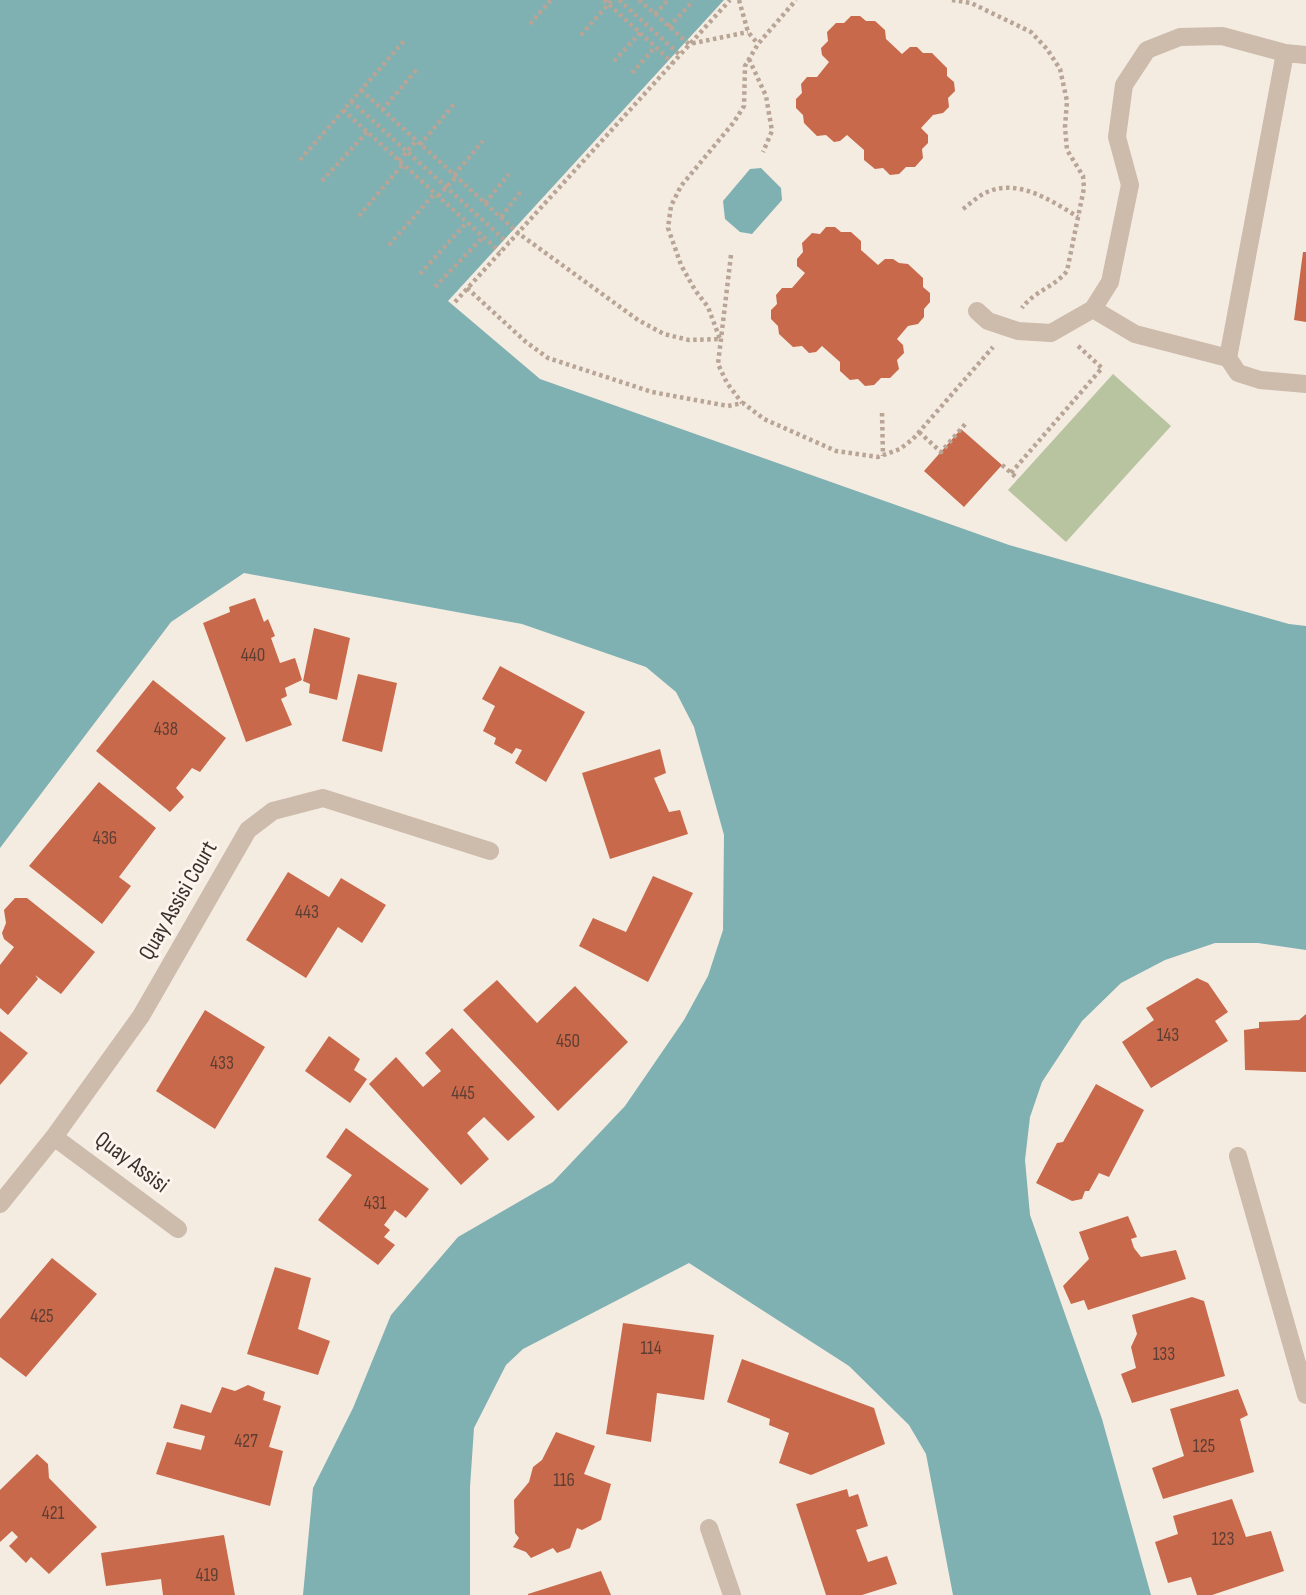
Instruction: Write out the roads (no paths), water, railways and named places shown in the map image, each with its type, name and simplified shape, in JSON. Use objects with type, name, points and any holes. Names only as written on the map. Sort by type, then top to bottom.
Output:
[{"type":"street","points":[[978,311],[988,321],[1018,331],[1051,333],[1093,309],[1110,282],[1130,185],[1117,137],[1124,85],[1147,50],[1180,37],[1222,37],[1285,53],[1306,55]]},
{"type":"street","points":[[1233,365],[1285,53]]},
{"type":"street","points":[[1093,309],[1135,334],[1233,365],[1260,380],[1306,384]]},
{"type":"street","name":"Quay Assisi Court","points":[[0,1204],[54,1137],[141,1016],[248,830],[273,811],[323,798],[490,851]]},
{"type":"street","name":"Quay Assisi","points":[[54,1137],[178,1229]]},
{"type":"street","points":[[1238,1156],[1306,1395]]},
{"type":"street","points":[[709,1528],[732,1595]]},
{"type":"water","points":[[0,0],[724,0],[448,301],[540,379],[1009,545],[1289,624],[1306,626],[1306,950],[1258,943],[1215,943],[1165,960],[1121,983],[1082,1021],[1042,1082],[1030,1117],[1025,1160],[1030,1215],[1102,1419],[1151,1595],[953,1595],[926,1454],[909,1425],[849,1366],[689,1263],[523,1349],[506,1365],[474,1428],[470,1487],[470,1595],[303,1595],[313,1488],[353,1408],[391,1315],[458,1237],[553,1182],[625,1106],[684,1020],[708,976],[723,930],[724,835],[694,727],[676,692],[646,667],[522,624],[244,573],[171,622],[0,848]]},
{"type":"water","points":[[761,168],[781,188],[782,200],[752,234],[740,232],[725,219],[723,201],[750,169]]}]
